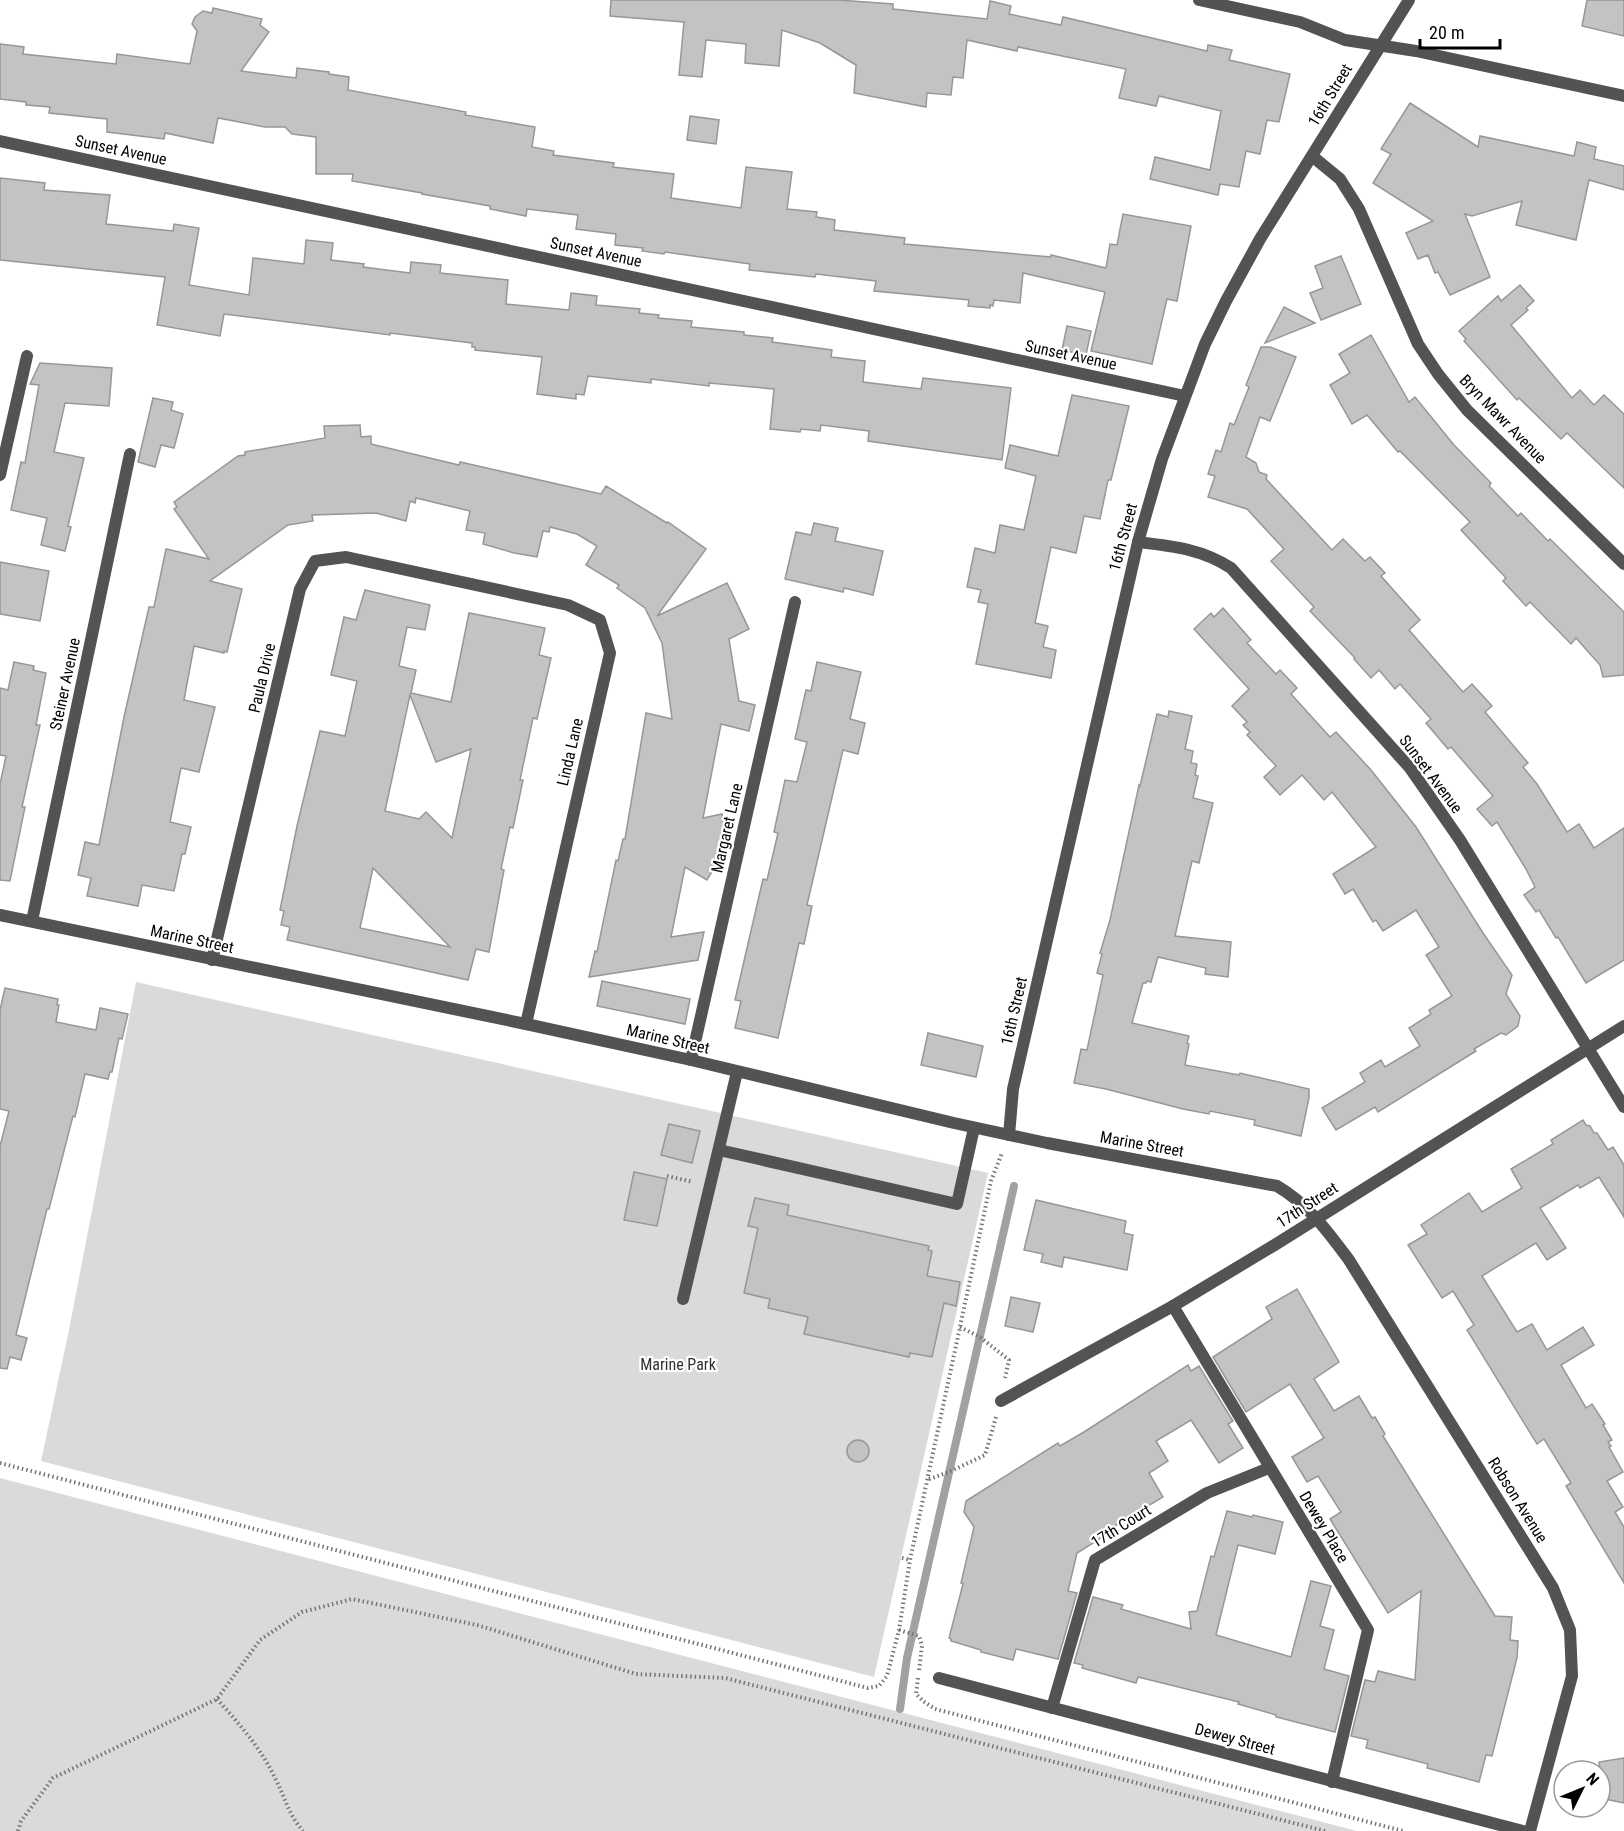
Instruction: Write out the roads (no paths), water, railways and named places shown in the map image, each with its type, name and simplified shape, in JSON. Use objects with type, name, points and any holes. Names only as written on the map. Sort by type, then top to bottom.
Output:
[{"type":"street","points":[[1199,0],[1300,22],[1345,40],[1380,44],[1624,96]]},
{"type":"street","name":"16th Street","points":[[1009,1135],[1013,1089],[1138,542],[1162,459],[1205,344],[1226,301],[1260,239],[1409,0]]},
{"type":"street","name":"Sunset Avenue","points":[[0,141],[1185,396]]},
{"type":"street","name":"Bryn Mawr Avenue","points":[[1312,156],[1340,179],[1359,209],[1418,344],[1438,374],[1467,410],[1624,564]]},
{"type":"street","points":[[0,475],[27,356]]},
{"type":"street","name":"Steiner Avenue","points":[[32,921],[130,454]]},
{"type":"street","name":"Sunset Avenue","points":[[1138,542],[1172,546],[1215,557],[1231,568],[1402,760],[1460,840],[1624,1107]]},
{"type":"street","name":"Paula Drive","points":[[212,960],[300,589],[315,561],[346,557],[470,584]]},
{"type":"street","name":"Linda Lane","points":[[470,584],[568,605],[600,620],[610,652],[526,1024]]},
{"type":"street","name":"Margaret Lane","points":[[691,1060],[795,602]]},
{"type":"street","name":"Marine Street","points":[[0,915],[691,1060],[974,1128],[1277,1186],[1289,1192],[1318,1218]]},
{"type":"street","name":"17th Street","points":[[1001,1401],[1173,1306],[1624,1026]]},
{"type":"street","points":[[683,1299],[737,1072]]},
{"type":"street","points":[[719,1150],[957,1204],[974,1128]]},
{"type":"street","name":"Robson Avenue","points":[[1318,1218],[1349,1260],[1553,1588],[1570,1630],[1572,1676],[1530,1831]]},
{"type":"street","name":"Dewey Place","points":[[1173,1306],[1368,1630],[1332,1782]]},
{"type":"street","name":"17th Court","points":[[1052,1708],[1095,1560],[1207,1493],[1269,1468]]},
{"type":"street","name":"Dewey Street","points":[[939,1678],[1523,1831]]},
{"type":"waterway","points":[[900,1709],[907,1658],[1014,1186]]},
{"type":"park label","name":"Marine Park","points":[[678,1364]]}]
